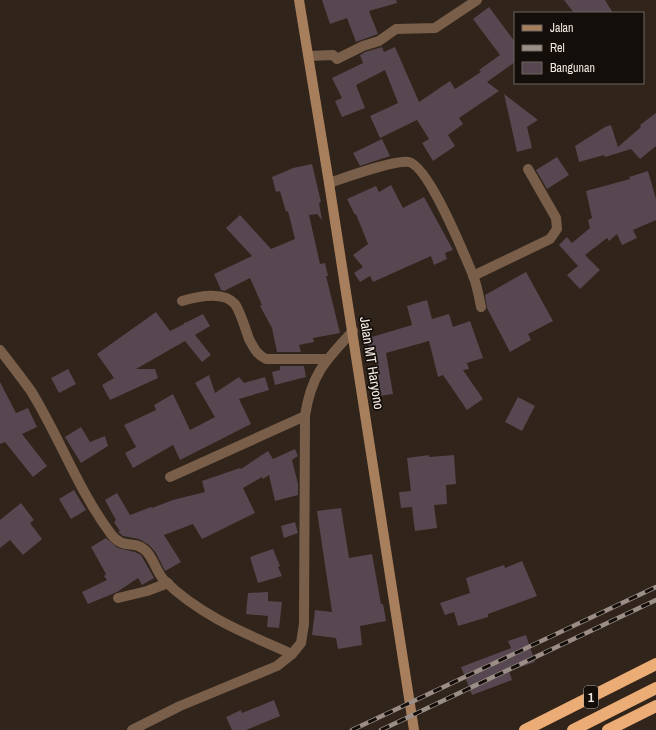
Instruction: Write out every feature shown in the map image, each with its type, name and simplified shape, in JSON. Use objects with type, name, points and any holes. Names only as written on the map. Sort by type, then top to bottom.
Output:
[{"type":"highway","name":"1","points":[[525,730],[656,664]]},
{"type":"highway","name":"1","points":[[573,730],[656,688]]},
{"type":"highway","points":[[608,730],[656,706]]},
{"type":"highway","points":[[622,730],[656,712]]},
{"type":"main road","name":"Jalan MT Haryono","points":[[299,0],[353,331],[414,730]]},
{"type":"street","points":[[309,56],[333,55],[337,59],[363,46],[379,41],[396,29],[436,28],[477,0]]},
{"type":"street","points":[[329,183],[396,163],[409,162],[418,167],[434,188],[473,276],[481,307]]},
{"type":"street","points":[[473,276],[550,239],[557,229],[556,218],[528,169]]},
{"type":"street","points":[[182,301],[210,295],[227,299],[234,304],[258,355],[266,359],[327,359]]},
{"type":"street","points":[[132,730],[180,706],[277,666],[292,654],[300,643],[304,624],[305,416],[313,380],[327,359],[353,331]]},
{"type":"street","points":[[0,350],[30,391],[83,491],[118,542],[124,545],[138,545],[144,550],[157,571],[168,583],[188,601],[210,616],[292,654]]},
{"type":"street","points":[[170,477],[305,416]]},
{"type":"street","points":[[118,598],[147,592],[168,583]]},
{"type":"building","points":[[322,0],[396,0],[397,3],[369,11],[378,34],[356,42],[347,18],[330,24]]},
{"type":"building","points":[[564,0],[605,0],[612,12],[573,12]]},
{"type":"building","points":[[489,7],[514,41],[514,63],[487,82],[499,91],[459,118],[463,124],[448,135],[455,146],[433,161],[422,143],[429,139],[417,120],[380,138],[370,116],[398,103],[385,70],[356,85],[365,108],[342,117],[335,101],[342,98],[332,78],[363,63],[360,55],[365,52],[382,47],[384,52],[395,47],[419,102],[450,81],[455,89],[481,72],[479,70],[500,55],[473,19]]},
{"type":"building","points":[[504,94],[538,120],[527,127],[532,148],[517,152]]},
{"type":"building","points":[[656,113],[656,146],[640,159],[631,149],[605,157],[604,155],[579,162],[575,146],[605,127],[611,125],[618,147],[641,127],[640,125]]},
{"type":"building","points":[[382,139],[390,156],[360,166],[353,153]]},
{"type":"building","points":[[557,157],[569,175],[547,189],[536,170]]},
{"type":"building","points":[[312,164],[321,202],[319,203],[322,220],[317,214],[309,215],[320,264],[325,263],[328,276],[326,276],[340,333],[313,338],[314,342],[299,345],[301,352],[277,352],[272,328],[260,306],[262,305],[250,278],[224,291],[221,290],[214,274],[252,256],[226,228],[240,215],[271,249],[295,239],[288,211],[286,212],[280,191],[276,192],[272,177],[293,168]]},
{"type":"building","points":[[648,171],[656,199],[656,220],[633,230],[637,238],[622,245],[617,234],[609,241],[607,238],[585,255],[600,270],[580,289],[567,275],[578,266],[559,245],[567,237],[572,243],[590,228],[588,220],[592,218],[586,191],[630,179],[629,177]]},
{"type":"building","points":[[391,185],[403,208],[424,197],[453,250],[445,253],[447,259],[434,265],[431,256],[373,282],[370,276],[360,282],[354,273],[363,267],[353,255],[368,244],[356,214],[355,215],[347,199],[376,186],[379,192]]},
{"type":"building","points":[[526,272],[553,321],[528,334],[531,340],[510,352],[487,308],[485,295]]},
{"type":"building","points":[[427,300],[432,319],[449,314],[453,327],[470,321],[483,358],[467,363],[469,369],[463,370],[483,399],[467,410],[443,375],[438,377],[429,341],[386,353],[393,394],[380,396],[375,365],[379,364],[365,339],[412,325],[407,306]]},
{"type":"building","points":[[156,312],[170,331],[184,324],[184,322],[185,323],[203,314],[210,326],[195,335],[211,355],[202,362],[185,341],[136,369],[155,369],[158,378],[110,400],[102,385],[114,378],[97,354]]},
{"type":"building","points":[[280,366],[304,366],[306,377],[275,385],[272,372],[280,370]]},
{"type":"building","points":[[68,369],[76,384],[59,393],[51,378]]},
{"type":"building","points":[[209,375],[215,393],[239,377],[244,383],[265,377],[269,390],[239,399],[251,424],[180,460],[173,445],[133,468],[125,453],[136,447],[124,425],[156,410],[154,405],[173,394],[190,430],[215,417],[195,383]]},
{"type":"building","points":[[0,382],[16,413],[28,408],[37,427],[22,434],[47,466],[33,477],[5,442],[0,444]]},
{"type":"building","points":[[518,397],[535,406],[522,431],[505,422]]},
{"type":"building","points":[[81,427],[90,442],[105,436],[108,446],[81,463],[65,437]]},
{"type":"building","points":[[295,449],[298,456],[292,460],[298,484],[298,495],[275,501],[269,475],[263,479],[262,477],[243,488],[255,513],[202,539],[193,524],[164,535],[181,562],[165,571],[156,553],[149,545],[139,539],[123,536],[118,532],[120,531],[114,522],[116,520],[105,500],[117,493],[130,515],[173,500],[205,492],[202,481],[240,468],[241,469],[268,451],[273,459]]},
{"type":"building","points":[[429,455],[429,457],[454,455],[456,484],[446,485],[447,504],[434,505],[437,528],[415,531],[412,507],[401,508],[399,492],[411,491],[407,458]]},
{"type":"building","points":[[74,490],[86,510],[71,519],[59,499]]},
{"type":"building","points":[[21,503],[34,520],[30,523],[42,539],[23,555],[10,540],[0,548],[0,520]]},
{"type":"building","points":[[341,508],[349,558],[372,554],[381,604],[383,604],[386,621],[360,626],[362,645],[338,649],[336,638],[312,635],[315,610],[332,612],[317,511]]},
{"type":"building","points":[[295,522],[298,533],[284,538],[281,526]]},
{"type":"building","points":[[106,538],[118,548],[141,555],[154,578],[142,585],[138,578],[117,592],[88,604],[82,592],[107,580],[104,576],[106,574],[91,547]]},
{"type":"building","points":[[273,549],[280,566],[278,567],[282,576],[258,583],[250,557]]},
{"type":"building","points":[[522,561],[537,596],[488,614],[488,617],[458,626],[454,612],[445,615],[440,603],[470,593],[466,578],[504,565],[505,568]]},
{"type":"building","points":[[268,592],[268,601],[282,602],[279,628],[267,627],[268,616],[246,614],[248,593]]},
{"type":"building","points":[[526,635],[535,662],[509,671],[512,680],[472,695],[461,667],[511,648],[508,641]]},
{"type":"building","points":[[274,700],[280,716],[246,730],[232,730],[226,717],[241,710],[242,713]]},
{"type":"railway","points":[[352,730],[656,587]]},
{"type":"railway","points":[[381,730],[656,600]]}]
